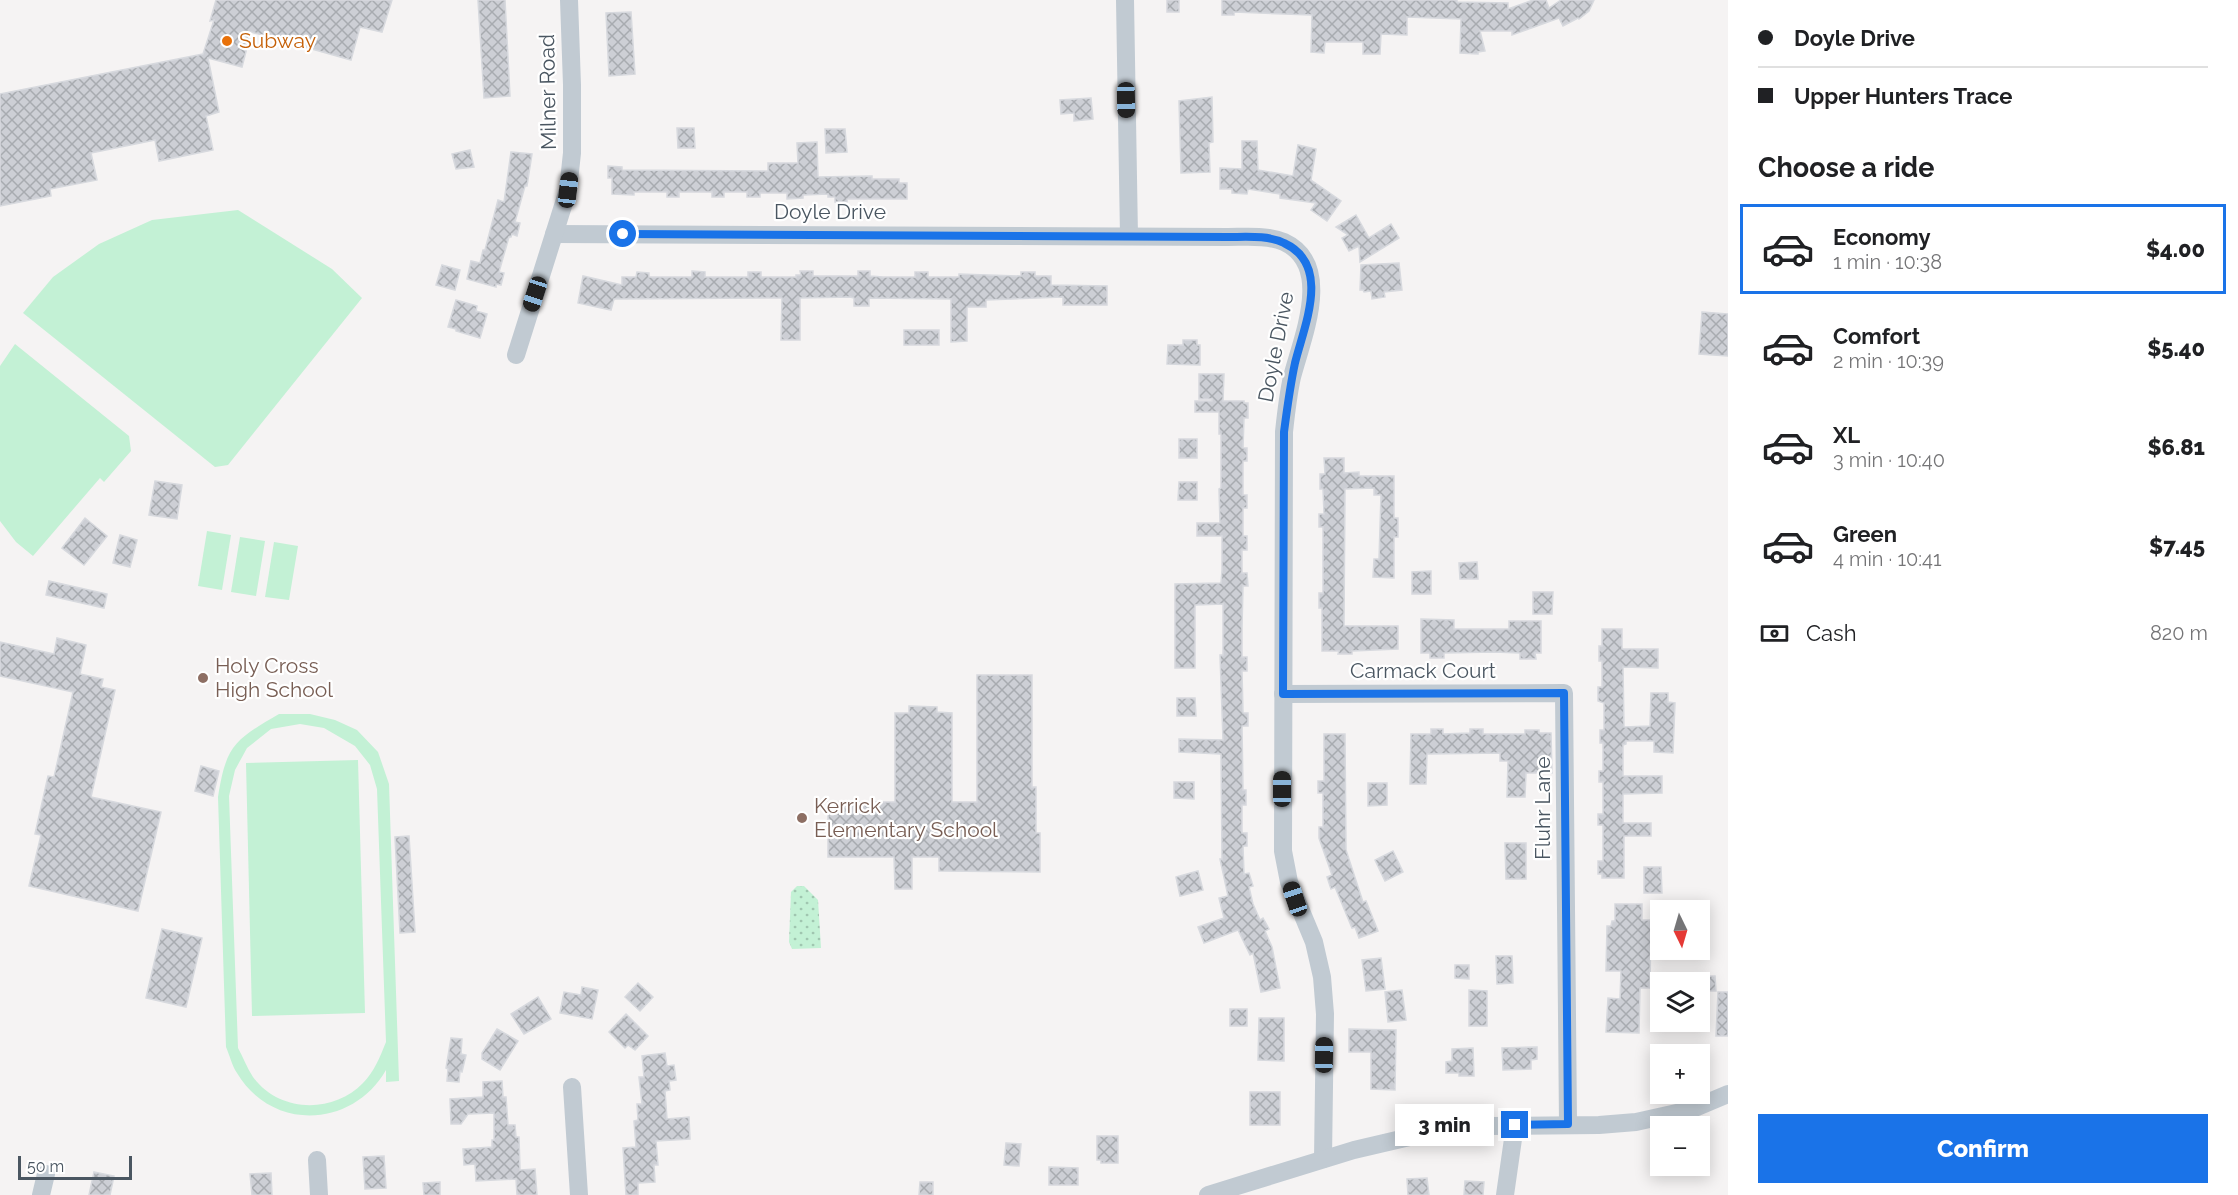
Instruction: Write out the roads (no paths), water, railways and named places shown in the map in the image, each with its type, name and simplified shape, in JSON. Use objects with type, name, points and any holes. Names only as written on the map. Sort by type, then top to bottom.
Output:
[{"type":"street","name":"Milner Road","points":[[516,355],[568,190],[572,153],[573,85],[569,0]]},
{"type":"street","points":[[1125,0],[1129,236]]},
{"type":"street","name":"Doyle Drive","points":[[554,234],[1228,237],[1279,241],[1295,250],[1303,258],[1310,271],[1311,301],[1288,392],[1284,432],[1283,851],[1289,882],[1314,942],[1322,977],[1323,1159]]},
{"type":"street","name":"Carmack Court","points":[[1283,694],[1564,693]]},
{"type":"street","name":"Fluhr Lane","points":[[1564,693],[1568,1124]]},
{"type":"street","points":[[572,1087],[579,1195]]},
{"type":"street","points":[[1208,1195],[1323,1159],[1431,1132],[1468,1127],[1515,1125],[1611,1125],[1649,1120],[1690,1110],[1728,1094]]},
{"type":"street","points":[[1505,1195],[1515,1125]]},
{"type":"street","points":[[317,1160],[319,1195]]},
{"type":"street","points":[[42,1195],[46,1173]]},
{"type":"place","name":"Subway","points":[[227,41]]},
{"type":"place","name":"Holy Cross High School","points":[[203,678]]},
{"type":"place","name":"Kerrick Elementary School","points":[[802,818]]}]
